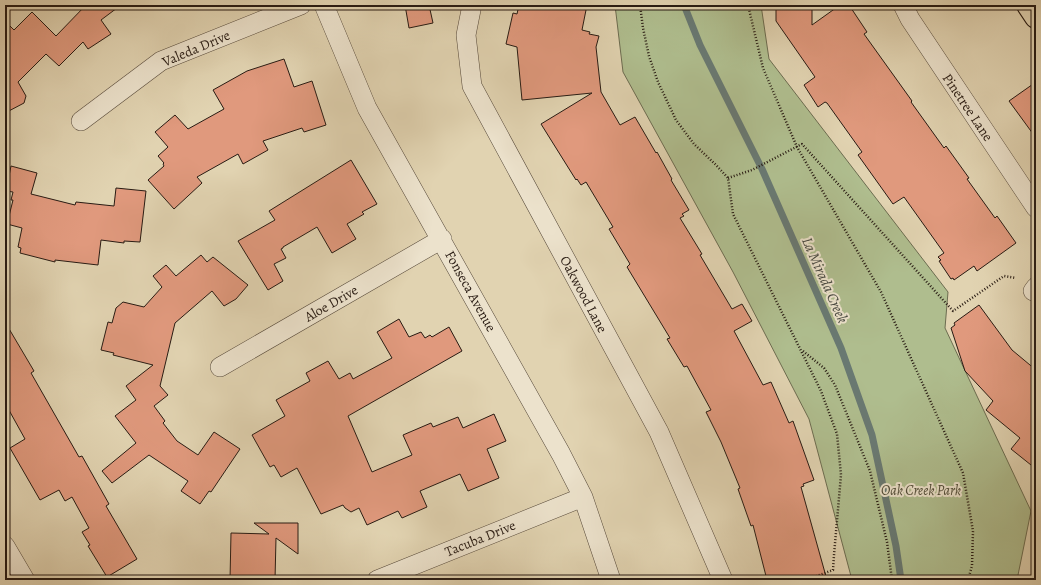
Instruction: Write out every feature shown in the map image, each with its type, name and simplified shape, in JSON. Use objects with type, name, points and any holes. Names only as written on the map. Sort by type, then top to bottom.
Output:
[{"type":"main road","points":[[1028,5],[1036,17]]},
{"type":"street","name":"Valeda Drive","points":[[81,121],[161,61],[301,5]]},
{"type":"street","name":"Fonseca Avenue","points":[[324,5],[367,108],[442,239],[583,496],[611,580]]},
{"type":"street","name":"Oakwood Lane","points":[[472,5],[466,35],[472,86],[659,432],[723,580]]},
{"type":"street","name":"Pinetree Lane","points":[[903,5],[910,19],[1036,208]]},
{"type":"street","name":"Aloe Drive","points":[[220,368],[442,239]]},
{"type":"street","name":"Tacuba Drive","points":[[377,580],[583,496]]},
{"type":"street","points":[[5,546],[25,580]]},
{"type":"path","points":[[640,5],[649,56],[658,82],[676,120],[694,144],[728,178],[733,214],[821,391],[837,434],[841,475],[833,570],[806,580]]},
{"type":"path","points":[[748,5],[763,68],[798,147],[881,292],[963,473],[974,531],[972,566],[968,580]]},
{"type":"path","points":[[728,178],[752,170],[802,144],[953,311],[1004,276],[1031,286]]},
{"type":"path","points":[[801,350],[824,368],[835,385],[870,471],[888,542],[892,580]]},
{"type":"green space","name":"Oak Creek Park","points":[[615,5],[761,5],[769,59],[948,292],[945,328],[1031,511],[1017,580],[852,580],[809,419],[733,272],[623,72]]},
{"type":"building","points":[[86,5],[121,5],[101,20],[111,34],[88,49],[83,42],[59,66],[46,54],[18,82],[26,96],[24,103],[5,113],[5,21],[14,30],[32,12],[56,36]]},
{"type":"building","points":[[405,5],[429,5],[433,23],[409,28]]},
{"type":"building","points":[[519,5],[587,5],[582,30],[590,32],[589,34],[599,36],[596,47],[601,92],[620,125],[635,117],[656,153],[657,152],[672,179],[671,180],[689,210],[682,214],[684,216],[680,218],[702,254],[700,255],[732,309],[742,304],[752,321],[734,331],[763,385],[771,382],[789,423],[793,421],[814,480],[803,484],[804,486],[801,487],[827,580],[767,580],[753,525],[751,526],[738,489],[740,488],[721,442],[706,412],[711,410],[687,366],[684,367],[667,339],[670,338],[627,267],[630,264],[609,229],[613,227],[586,182],[581,185],[577,179],[576,180],[541,124],[592,93],[522,100],[517,47],[506,44],[513,13],[517,14]]},
{"type":"building","points":[[776,5],[812,5],[812,25],[840,5],[849,5],[867,32],[864,34],[912,101],[911,102],[944,148],[946,146],[969,178],[967,179],[995,218],[997,216],[1016,243],[977,271],[974,266],[954,280],[953,278],[951,279],[939,261],[941,260],[938,257],[944,253],[904,197],[893,204],[858,155],[862,152],[827,103],[825,102],[818,107],[804,85],[815,77],[776,21]]},
{"type":"building","points":[[284,59],[294,87],[312,81],[326,125],[304,132],[302,128],[263,141],[268,150],[243,164],[238,154],[197,177],[202,183],[174,209],[148,180],[164,166],[164,163],[158,156],[168,147],[155,132],[175,115],[188,129],[224,109],[213,90],[247,71]]},
{"type":"building","points":[[1036,82],[1036,138],[1009,101]]},
{"type":"building","points":[[351,160],[377,204],[362,212],[364,214],[347,224],[356,239],[332,253],[317,227],[281,249],[286,258],[274,264],[283,281],[268,290],[238,241],[275,220],[269,211]]},
{"type":"building","points":[[11,166],[37,173],[31,194],[75,205],[76,202],[114,206],[116,188],[146,191],[140,242],[124,241],[124,243],[101,240],[98,265],[55,260],[55,262],[20,253],[21,248],[18,247],[22,228],[7,224],[13,200],[11,200],[13,192],[6,191]]},
{"type":"building","points":[[201,255],[207,262],[213,257],[248,285],[236,299],[224,306],[212,291],[175,323],[160,386],[168,395],[154,406],[165,421],[163,423],[177,441],[198,455],[214,432],[240,449],[211,492],[209,491],[200,504],[181,491],[188,481],[149,455],[112,483],[102,471],[136,443],[115,416],[136,400],[126,386],[153,365],[113,355],[114,353],[101,350],[108,322],[112,323],[116,308],[123,302],[144,307],[162,287],[153,276],[166,265],[176,276]]},
{"type":"building","points":[[979,305],[1012,350],[1036,370],[1036,469],[1011,449],[1020,438],[986,410],[993,401],[965,371],[951,328],[955,325],[954,323]]},
{"type":"building","points":[[399,319],[409,337],[421,332],[425,338],[430,335],[432,337],[449,327],[462,351],[348,416],[372,472],[412,455],[403,435],[431,423],[433,427],[458,417],[463,428],[494,414],[506,441],[487,449],[499,478],[468,491],[460,474],[420,491],[427,507],[402,518],[398,511],[367,525],[359,508],[351,512],[343,505],[321,514],[297,468],[281,477],[274,465],[270,467],[252,435],[285,416],[276,400],[310,381],[306,373],[328,361],[339,379],[350,373],[353,379],[392,358],[377,332]]},
{"type":"building","points":[[5,322],[34,371],[31,373],[79,457],[82,456],[109,504],[106,506],[137,559],[107,577],[88,546],[90,545],[82,532],[89,528],[72,497],[65,501],[59,490],[40,500],[10,448],[25,439],[5,403]]},
{"type":"building","points":[[254,523],[298,523],[298,554],[276,538],[275,580],[230,580],[231,533],[269,534]]},
{"type":"waterway","name":"La Mirada Creek","points":[[684,5],[700,45],[762,169],[841,348],[872,435],[896,546],[901,580]]}]
